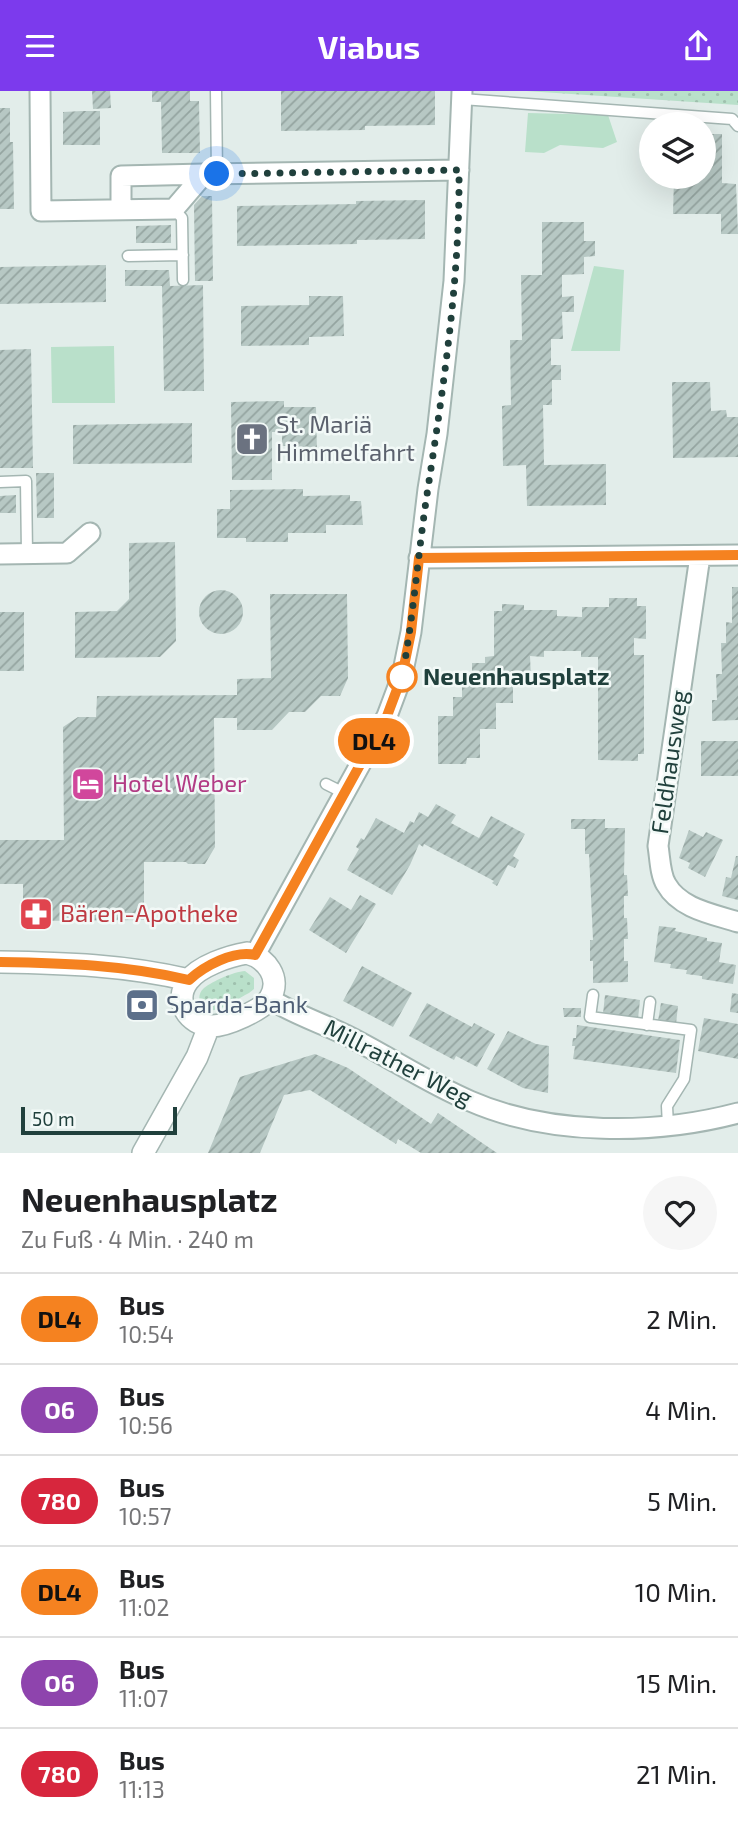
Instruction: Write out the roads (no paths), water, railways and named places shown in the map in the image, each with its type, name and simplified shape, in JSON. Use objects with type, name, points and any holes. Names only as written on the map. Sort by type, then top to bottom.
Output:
[{"type":"street","points":[[40,91],[41,211],[174,209],[211,174]]},
{"type":"street","points":[[255,955],[387,716],[402,676],[411,632],[438,433],[454,281],[462,95]]},
{"type":"street","points":[[121,209],[121,176],[459,170]]},
{"type":"street","points":[[0,554],[67,553],[90,533]]},
{"type":"street","points":[[419,558],[738,555]]},
{"type":"street","name":"Feldhausweg","points":[[700,556],[658,846],[664,882],[674,896],[692,907],[738,922]]},
{"type":"street","points":[[237,955],[255,955],[264,961],[271,971],[273,989],[270,999],[260,1008],[222,1025],[209,1026],[195,1022],[187,1015],[182,1005],[182,993],[189,980],[198,972],[237,955]]},
{"type":"street","points":[[0,962],[103,965],[156,972],[189,980]]},
{"type":"street","name":"Millrather Weg","points":[[270,999],[359,1041],[427,1081],[472,1102],[520,1117],[604,1128],[668,1127],[738,1113]]},
{"type":"street","points":[[143,1153],[197,1057],[209,1026]]},
{"type":"lane","points":[[211,174],[216,91]]},
{"type":"lane","points":[[462,95],[732,119],[738,126]]},
{"type":"lane","points":[[174,209],[182,218],[183,280]]},
{"type":"lane","points":[[128,255],[183,255]]},
{"type":"lane","points":[[0,482],[26,481],[27,554]]},
{"type":"lane","points":[[326,784],[344,793]]},
{"type":"lane","points":[[593,995],[590,1017],[691,1030],[684,1079],[667,1106],[668,1127]]},
{"type":"lane","points":[[647,1025],[650,1002]]},
{"type":"place","name":"St. Mariä Himmelfahrt","points":[[252,439]]},
{"type":"place","name":"Neuenhausplatz","points":[[402,677]]},
{"type":"place","name":"Hotel Weber","points":[[88,784]]},
{"type":"place","name":"Bären-Apotheke","points":[[36,914]]},
{"type":"place","name":"Sparda-Bank","points":[[142,1005]]}]
